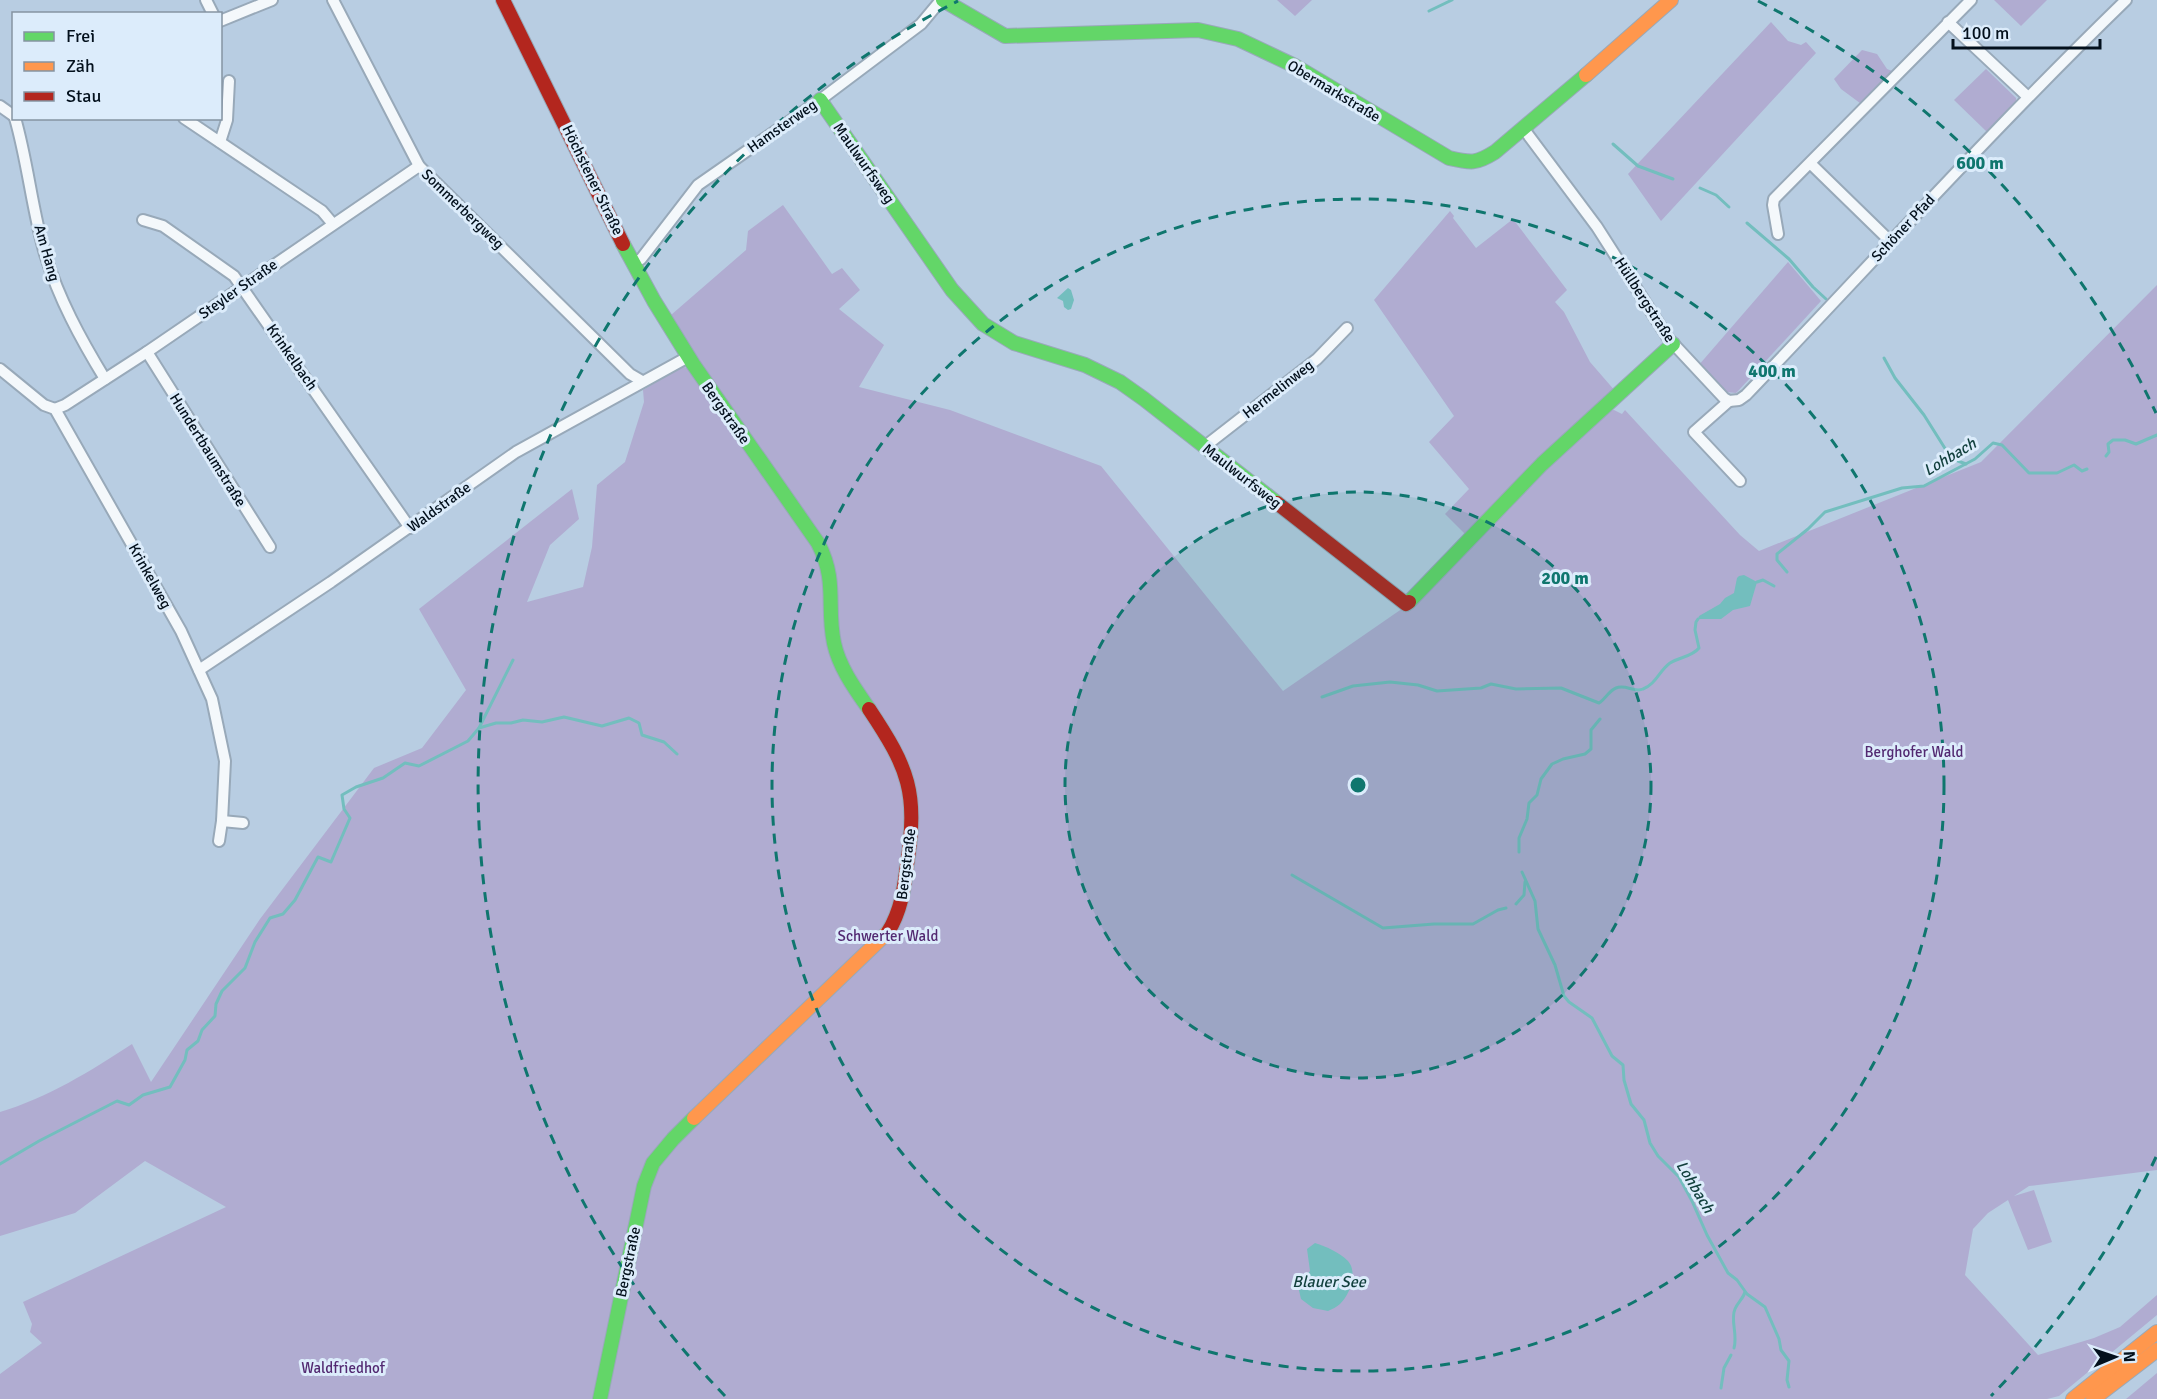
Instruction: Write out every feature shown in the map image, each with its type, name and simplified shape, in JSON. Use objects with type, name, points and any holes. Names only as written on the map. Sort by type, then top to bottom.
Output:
[{"type":"street","points":[[222,20],[272,0]]},
{"type":"street","name":"Sommerbergweg","points":[[333,0],[419,166],[630,374],[642,381]]},
{"type":"street","name":"Höchstener Straße","points":[[503,0],[633,263],[688,357]]},
{"type":"street","name":"Hamsterweg","points":[[633,263],[641,259],[698,185],[820,100],[921,24],[942,0]]},
{"type":"street","name":"Obermarkstraße","points":[[942,0],[1005,36],[1198,30],[1220,33],[1242,40],[1291,64],[1403,132],[1457,161],[1472,163],[1482,160],[1523,128],[1671,0]]},
{"type":"street","points":[[1778,234],[1773,202],[1971,0]]},
{"type":"street","name":"Schöner Pfad","points":[[1729,401],[1739,400],[1746,395],[2028,97],[2126,0]]},
{"type":"street","points":[[1948,22],[2028,97]]},
{"type":"street","points":[[220,142],[227,120],[228,81]]},
{"type":"street","name":"Maulwurfsweg","points":[[820,100],[939,270],[968,309],[986,326],[1010,341],[1084,365],[1113,378],[1144,399],[1406,604],[1471,540],[1542,464],[1673,344]]},
{"type":"street","name":"Am Hang","points":[[0,106],[12,115]]},
{"type":"street","name":"Am Hang","points":[[15,120],[45,251],[60,297],[105,378]]},
{"type":"street","points":[[187,120],[321,211],[333,224]]},
{"type":"street","name":"Hüllbergstraße","points":[[1523,128],[1596,226],[1673,344],[1729,401]]},
{"type":"street","points":[[1811,164],[1890,241]]},
{"type":"street","name":"Steyler Straße","points":[[55,409],[65,405],[147,352],[419,166]]},
{"type":"street","name":"Krinkelbach","points":[[143,220],[163,225],[234,276],[243,286],[410,528]]},
{"type":"street","name":"Hermelinweg","points":[[1204,447],[1317,359],[1347,328]]},
{"type":"street","name":"Hundertbaumstraße","points":[[147,352],[270,547]]},
{"type":"street","name":"Waldstraße","points":[[199,670],[410,528],[516,452],[688,357]]},
{"type":"street","name":"Bergstraße","points":[[600,1399],[640,1202],[653,1162],[673,1139],[886,936],[896,921],[900,909],[910,834],[912,803],[905,773],[891,745],[839,659],[834,645],[832,576],[823,553],[688,357]]},
{"type":"street","name":"Krinkelweg","points":[[0,369],[44,405],[55,409],[181,632],[199,670],[212,699],[225,761],[219,842]]},
{"type":"street","points":[[1729,401],[1694,432],[1740,481]]},
{"type":"street","points":[[222,821],[243,823]]},
{"type":"street","points":[[2073,1399],[2157,1332]]},
{"type":"street","points":[[2093,1399],[2157,1350]]},
{"type":"green space","points":[[1277,0],[1312,0],[1295,16]]},
{"type":"green space","points":[[1994,0],[2047,0],[2021,26]]},
{"type":"green space","points":[[1771,22],[1788,41],[1801,45],[1806,42],[1816,53],[1661,221],[1628,174]]},
{"type":"green space","points":[[1862,50],[1877,54],[1887,69],[1892,71],[1864,106],[1841,89],[1834,79]]},
{"type":"green space","points":[[1986,69],[2016,98],[2016,102],[1987,132],[1954,100]]},
{"type":"green space","name":"Schwerter Wald","points":[[783,205],[832,274],[842,268],[860,290],[839,309],[884,345],[859,387],[950,410],[1101,466],[1283,691],[1406,606],[1607,411],[1614,410],[1622,414],[1625,410],[1740,535],[1759,551],[1981,462],[2157,285],[2157,1170],[2029,1186],[2014,1196],[2034,1190],[2052,1242],[2028,1250],[2008,1200],[1988,1213],[1973,1229],[1965,1275],[2038,1355],[2094,1338],[2120,1327],[2157,1295],[2157,1315],[2059,1396],[2047,1399],[0,1399],[0,1374],[42,1343],[30,1332],[32,1324],[23,1302],[226,1207],[145,1161],[75,1213],[0,1236],[0,1112],[35,1099],[85,1074],[132,1044],[151,1082],[260,919],[374,768],[422,748],[466,690],[419,609],[572,489],[579,519],[550,545],[527,602],[583,587],[592,547],[597,485],[625,462],[644,402],[643,390],[683,366],[691,371],[671,315],[746,250],[748,231]]},
{"type":"green space","points":[[1450,211],[1476,248],[1513,219],[1567,290],[1555,302],[1564,312],[1590,362],[1616,392],[1469,538],[1445,514],[1469,489],[1429,442],[1454,416],[1374,300]]},
{"type":"green space","points":[[1788,262],[1821,301],[1736,393],[1726,392],[1698,366]]},
{"type":"green space","points":[[2157,1373],[2157,1399],[2126,1399]]},
{"type":"water","points":[[1068,288],[1074,300],[1071,309],[1068,310],[1064,307],[1063,301],[1057,298]]},
{"type":"water","points":[[1744,575],[1757,582],[1750,606],[1733,610],[1721,619],[1698,619],[1699,616],[1734,593],[1737,578]]},
{"type":"water","name":"Blauer See","points":[[1315,1243],[1341,1255],[1348,1261],[1352,1271],[1351,1283],[1344,1300],[1328,1311],[1313,1308],[1301,1299],[1298,1286],[1310,1271],[1307,1249]]},
{"type":"waterway","points":[[1429,11],[1452,0]]},
{"type":"waterway","points":[[1613,144],[1638,166],[1673,179]]},
{"type":"waterway","points":[[1700,188],[1716,195],[1729,207]]},
{"type":"waterway","points":[[1747,223],[1789,259],[1826,299]]},
{"type":"waterway","points":[[1884,358],[1895,378],[1924,415],[1946,450],[1958,461],[1966,464]]},
{"type":"waterway","name":"Lohbach","points":[[2106,456],[2109,452],[2108,444],[2113,440],[2125,440],[2136,444],[2157,435]]},
{"type":"waterway","name":"Lohbach","points":[[1787,572],[1777,560],[1777,554],[1825,512],[1902,488],[1924,486],[1975,459],[1993,443],[2002,445],[2029,473],[2057,473],[2074,465],[2082,471],[2087,469]]},
{"type":"waterway","name":"Lohbach","points":[[1757,582],[1763,580],[1774,586]]},
{"type":"waterway","points":[[1322,697],[1353,686],[1390,682],[1418,685],[1437,691],[1481,688],[1491,684],[1516,689],[1561,688],[1599,703],[1616,688],[1640,690],[1647,687],[1670,663],[1696,651],[1699,648],[1695,630],[1698,619]]},
{"type":"waterway","points":[[479,728],[513,660]]},
{"type":"waterway","points":[[0,1164],[117,1101],[129,1105],[143,1095],[170,1087],[185,1060],[187,1050],[198,1041],[202,1030],[215,1016],[216,1004],[222,991],[245,968],[255,942],[270,918],[283,914],[295,900],[318,857],[331,862],[350,818],[344,809],[342,795],[356,787],[383,778],[405,763],[419,766],[468,741],[479,728],[496,723],[523,720],[542,722],[564,717],[602,726],[629,718],[639,723],[642,735],[664,742],[677,754]]},
{"type":"waterway","name":"Lohbach","points":[[1519,852],[1519,838],[1527,819],[1529,803],[1537,795],[1541,779],[1552,764],[1585,754],[1591,749],[1591,730],[1600,719]]},
{"type":"waterway","name":"Lohbach","points":[[1522,872],[1535,901],[1538,929],[1555,965],[1564,996],[1592,1018],[1612,1056],[1623,1065],[1624,1080],[1631,1104],[1644,1120],[1650,1143],[1658,1156],[1679,1177],[1728,1273],[1737,1280],[1747,1294],[1765,1307],[1779,1339],[1781,1350],[1789,1361],[1787,1380],[1789,1387]]},
{"type":"waterway","points":[[1292,875],[1383,928],[1473,924],[1506,908]]},
{"type":"waterway","points":[[1516,904],[1524,895],[1525,882]]},
{"type":"waterway","points":[[1734,1348],[1734,1313],[1745,1292]]},
{"type":"waterway","points":[[1721,1388],[1724,1368],[1731,1355]]},
{"type":"traffic: fast","points":[[943,0],[1005,36],[1198,30],[1238,39],[1295,66],[1449,158],[1463,161],[1483,159],[1495,152],[1586,75]]},
{"type":"traffic: fast","points":[[820,100],[952,290],[983,324],[1014,343],[1085,365],[1120,382],[1277,503]]},
{"type":"traffic: fast","points":[[623,244],[654,301],[693,364],[818,543],[830,582],[832,629],[836,652],[848,678],[869,709]]},
{"type":"traffic: fast","points":[[1409,602],[1542,464],[1673,344]]},
{"type":"traffic: fast","points":[[600,1399],[644,1186],[653,1163],[694,1118]]},
{"type":"traffic: slow","points":[[1586,75],[1671,0]]},
{"type":"traffic: slow","points":[[694,1118],[888,932]]},
{"type":"traffic: slow","points":[[2073,1399],[2157,1332]]},
{"type":"traffic: slow","points":[[2093,1399],[2157,1350]]},
{"type":"traffic: jam","points":[[503,0],[623,244]]},
{"type":"traffic: jam","points":[[1277,503],[1406,604],[1409,602]]},
{"type":"traffic: jam","points":[[869,709],[902,765],[910,799],[910,840],[905,883],[899,908],[888,932]]},
{"type":"park label","name":"Berghofer Wald","points":[[1914,752]]},
{"type":"park label","name":"Waldfriedhof","points":[[343,1368]]}]
